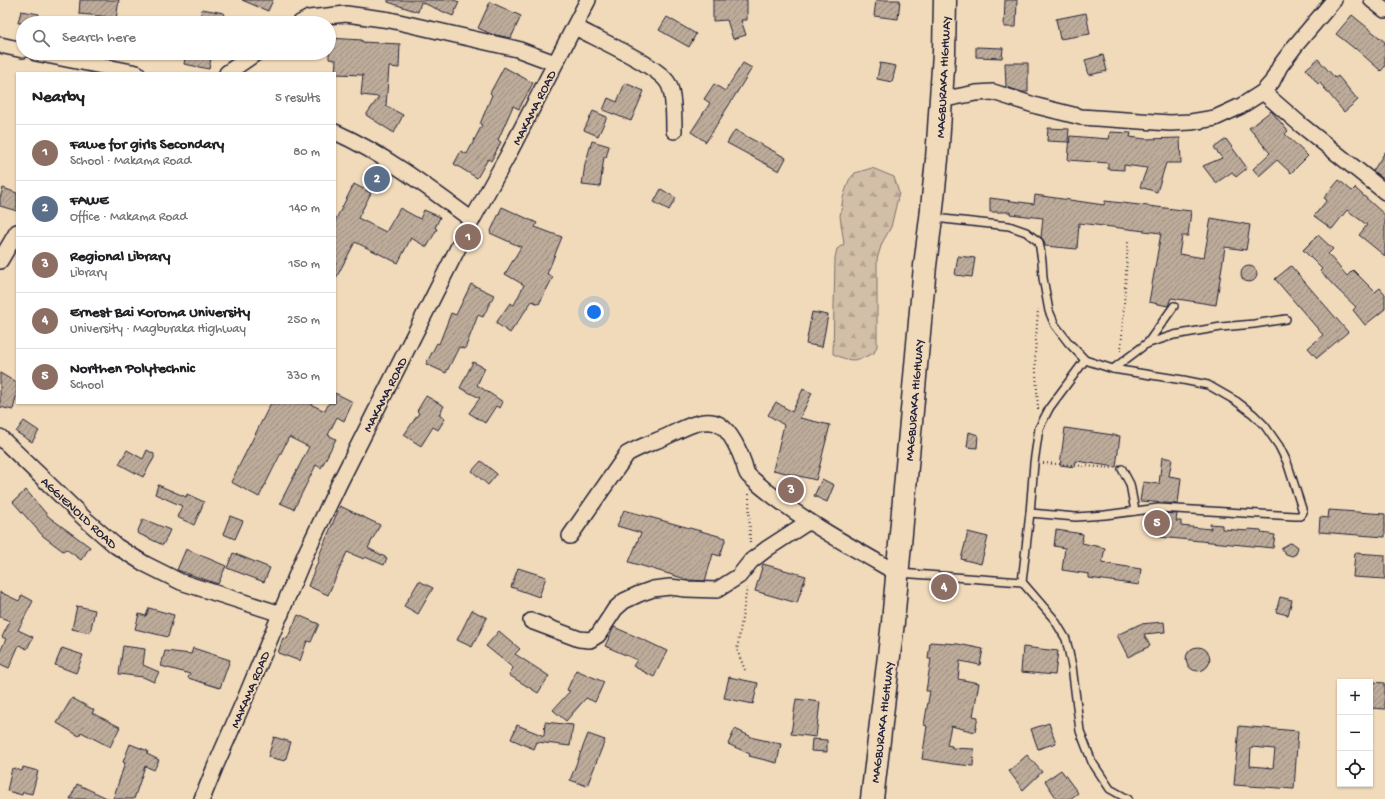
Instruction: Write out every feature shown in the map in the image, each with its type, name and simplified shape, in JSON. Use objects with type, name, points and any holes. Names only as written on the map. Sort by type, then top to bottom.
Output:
[{"type":"main road","name":"MAGBURAKA HIGHWAY","points":[[872,799],[893,622],[925,266],[937,159],[944,53],[945,0]]},
{"type":"street","name":"MAKAMA ROAD","points":[[202,799],[305,555],[340,482],[472,220],[508,155],[588,0]]},
{"type":"street","points":[[940,100],[976,93],[993,92],[1037,106],[1081,117],[1170,123],[1191,122],[1215,118],[1241,106],[1263,92],[1272,82],[1280,66],[1295,46],[1334,0]]},
{"type":"street","points":[[1372,0],[1385,10]]},
{"type":"street","points":[[328,16],[346,14],[390,20],[517,49],[555,63]]},
{"type":"street","points":[[575,27],[640,61],[655,71],[668,83],[674,115],[674,131]]},
{"type":"street","points":[[0,45],[16,48]]},
{"type":"street","points":[[54,60],[73,67],[126,72]]},
{"type":"street","points":[[228,72],[246,60]]},
{"type":"street","points":[[1263,92],[1295,121],[1385,192]]},
{"type":"street","points":[[336,133],[381,157],[434,192],[472,220]]},
{"type":"street","points":[[0,261],[16,234]]},
{"type":"street","points":[[570,536],[628,454],[639,447],[696,424],[711,423],[721,426],[731,436],[748,476],[808,522],[897,573]]},
{"type":"street","name":"AGGIENOLD ROAD","points":[[0,437],[84,519],[116,546],[145,564],[181,582],[281,614]]},
{"type":"street","points":[[531,622],[579,638],[590,640],[598,636],[615,609],[624,601],[653,589],[670,587],[717,590],[739,576],[751,561],[768,548],[808,522]]},
{"type":"lane","points":[[931,218],[1009,226],[1026,232],[1039,242],[1042,261],[1042,278],[1049,311],[1055,325],[1085,360],[1113,369],[1208,385],[1236,401],[1253,414],[1265,426],[1279,446],[1288,462],[1303,512],[1302,515],[1295,516],[1159,508],[1076,517],[1030,513]]},
{"type":"lane","points":[[1113,369],[1146,344],[1174,306]]},
{"type":"lane","points":[[1146,344],[1174,335],[1221,327],[1286,319]]},
{"type":"lane","points":[[1022,582],[1039,428],[1050,407],[1085,360]]},
{"type":"lane","points":[[1122,469],[1130,484],[1135,511]]},
{"type":"lane","points":[[897,573],[1022,582],[1054,619],[1066,638],[1072,666],[1080,731],[1092,762],[1110,789],[1128,799]]},
{"type":"path","points":[[1120,364],[1128,241]]},
{"type":"path","points":[[1039,306],[1035,354],[1039,428]]},
{"type":"path","points":[[1034,463],[1122,469]]},
{"type":"green space","points":[[872,168],[894,177],[899,193],[891,227],[882,243],[877,259],[877,346],[874,353],[862,358],[849,360],[833,354],[835,258],[837,249],[844,244],[840,216],[843,198],[849,180],[855,173]]},
{"type":"building","points":[[80,0],[119,0],[116,16],[79,14]]},
{"type":"building","points":[[242,0],[273,0],[268,11]]},
{"type":"building","points":[[388,0],[454,0],[459,2],[453,16],[421,2],[418,12],[388,2]]},
{"type":"building","points":[[713,0],[747,0],[747,20],[741,20],[746,35],[733,39],[727,20],[713,21]]},
{"type":"building","points":[[876,0],[900,0],[898,19],[874,16]]},
{"type":"building","points":[[1005,0],[1017,0],[1016,27],[1004,27]]},
{"type":"building","points":[[490,2],[521,16],[511,38],[491,34],[478,28]]},
{"type":"building","points":[[202,9],[224,13],[223,16],[200,16]]},
{"type":"building","points":[[21,11],[39,14],[39,16],[20,16]]},
{"type":"building","points":[[1086,13],[1090,34],[1060,39],[1056,19]]},
{"type":"building","points":[[1352,15],[1385,42],[1385,66],[1381,71],[1355,48],[1336,34]]},
{"type":"building","points":[[667,17],[696,34],[689,47],[659,30]]},
{"type":"building","points":[[336,38],[362,40],[362,42],[400,44],[399,68],[389,67],[386,106],[403,115],[394,133],[366,115],[379,97],[361,95],[363,75],[336,74]]},
{"type":"building","points":[[976,47],[1003,48],[1002,58],[976,57]]},
{"type":"building","points":[[1103,55],[1107,71],[1089,75],[1085,60]]},
{"type":"building","points":[[1318,59],[1335,78],[1338,76],[1358,100],[1344,112],[1320,83],[1318,84],[1306,69]]},
{"type":"building","points":[[185,60],[211,60],[209,69],[184,64]]},
{"type":"building","points":[[743,63],[752,68],[706,142],[691,132],[710,103],[704,99],[714,84],[725,91]]},
{"type":"building","points":[[880,63],[896,66],[892,82],[877,79]]},
{"type":"building","points":[[1005,63],[1028,63],[1028,92],[1022,92],[1006,87]]},
{"type":"building","points":[[504,67],[533,83],[519,109],[513,106],[498,140],[501,142],[491,161],[488,159],[477,178],[454,164],[461,151],[467,154],[482,125],[480,124],[492,95],[490,93]]},
{"type":"building","points":[[625,83],[644,91],[631,121],[603,110],[608,98],[617,102]]},
{"type":"building","points":[[593,111],[607,117],[598,136],[584,130]]},
{"type":"building","points":[[1271,111],[1288,131],[1285,134],[1308,156],[1291,173],[1277,160],[1259,176],[1253,169],[1270,153],[1249,128]]},
{"type":"building","points":[[1048,128],[1069,129],[1068,142],[1047,141]]},
{"type":"building","points":[[735,130],[786,158],[779,171],[727,143]]},
{"type":"building","points":[[1110,132],[1131,133],[1130,137],[1145,139],[1180,138],[1181,163],[1166,163],[1157,192],[1140,187],[1147,168],[1124,165],[1124,170],[1108,169],[1108,163],[1068,160],[1070,136],[1109,139]]},
{"type":"building","points":[[1226,139],[1247,168],[1236,177],[1232,172],[1216,183],[1203,166],[1222,158],[1214,148]]},
{"type":"building","points":[[592,141],[609,146],[606,158],[604,157],[600,187],[582,185],[585,164]]},
{"type":"building","points":[[1385,152],[1385,180],[1373,171]]},
{"type":"building","points":[[1339,180],[1352,191],[1355,188],[1385,215],[1385,256],[1359,235],[1367,225],[1347,210],[1332,229],[1314,216],[1327,200],[1324,198]]},
{"type":"building","points":[[354,184],[371,193],[358,218],[386,232],[400,208],[420,219],[424,210],[440,217],[435,228],[437,229],[427,247],[411,238],[398,263],[355,242],[336,278],[336,219]]},
{"type":"building","points":[[3,188],[16,193],[16,211],[0,206],[0,198]]},
{"type":"building","points":[[661,189],[676,198],[669,210],[654,202]]},
{"type":"building","points":[[1035,195],[1104,205],[1105,201],[1191,211],[1188,236],[1182,236],[1179,254],[1204,258],[1211,218],[1250,225],[1246,250],[1225,247],[1216,305],[1171,298],[1168,306],[1149,302],[1161,233],[1079,223],[1077,249],[1045,246],[1041,237],[1043,218],[1010,214],[1010,212],[990,212],[990,198],[1034,204]]},
{"type":"building","points":[[502,207],[537,223],[535,227],[562,237],[547,274],[553,277],[539,304],[532,301],[510,333],[496,323],[510,303],[514,305],[524,285],[505,274],[521,247],[490,233]]},
{"type":"building","points":[[1318,235],[1333,249],[1328,254],[1347,276],[1353,270],[1375,292],[1380,288],[1385,294],[1385,309],[1365,325],[1353,310],[1356,307],[1320,271],[1322,269],[1303,250]]},
{"type":"building","points":[[958,256],[975,258],[972,277],[955,275]]},
{"type":"building","points":[[1249,266],[1255,268],[1257,274],[1255,280],[1249,282],[1243,280],[1241,274],[1243,268]]},
{"type":"building","points":[[1291,266],[1348,332],[1317,358],[1308,348],[1323,335],[1275,279]]},
{"type":"building","points":[[471,284],[494,295],[483,317],[478,315],[465,349],[459,347],[446,373],[426,364],[437,343],[439,344],[451,313],[456,315]]},
{"type":"building","points":[[812,312],[828,315],[822,347],[806,344]]},
{"type":"building","points":[[473,362],[485,368],[477,385],[503,402],[500,408],[496,406],[485,423],[469,413],[480,398],[460,388]]},
{"type":"building","points":[[0,373],[16,382],[16,397],[13,410],[0,407]]},
{"type":"building","points":[[803,389],[812,393],[800,418],[830,425],[816,480],[773,470],[784,425],[768,415],[776,402],[792,412]]},
{"type":"building","points":[[336,394],[353,402],[344,421],[337,417],[328,435],[336,439],[321,468],[316,465],[294,509],[280,503],[309,447],[289,437],[259,497],[231,482],[270,404],[310,404],[325,411],[328,404],[336,404]]},
{"type":"building","points":[[426,396],[444,406],[439,415],[445,419],[438,430],[433,427],[421,446],[404,435],[419,413],[417,411]]},
{"type":"building","points":[[24,421],[39,431],[32,442],[16,432]]},
{"type":"building","points":[[1065,428],[1120,436],[1116,467],[1076,461],[1075,467],[1060,465]]},
{"type":"building","points":[[969,432],[978,435],[977,448],[967,447]]},
{"type":"building","points":[[127,450],[143,459],[147,450],[154,454],[154,458],[143,477],[119,464]]},
{"type":"building","points":[[1162,457],[1172,459],[1169,476],[1181,478],[1178,504],[1140,501],[1143,482],[1159,484]]},
{"type":"building","points":[[481,461],[497,474],[488,485],[472,471]]},
{"type":"building","points":[[822,479],[834,485],[827,502],[814,496]]},
{"type":"building","points":[[158,485],[186,497],[187,494],[204,502],[194,525],[177,517],[182,506],[155,494]]},
{"type":"building","points":[[26,490],[49,517],[90,547],[81,560],[66,549],[63,551],[43,536],[13,502]]},
{"type":"building","points":[[340,506],[380,525],[368,548],[387,558],[384,565],[365,557],[364,559],[347,552],[328,595],[308,586]]},
{"type":"building","points":[[624,510],[726,538],[720,556],[713,554],[705,581],[689,580],[629,562],[641,533],[617,526]]},
{"type":"building","points":[[1329,510],[1385,514],[1385,537],[1319,532],[1320,517],[1328,518]]},
{"type":"building","points":[[1162,513],[1177,514],[1176,521],[1181,521],[1181,526],[1211,529],[1210,524],[1222,525],[1222,529],[1248,531],[1248,529],[1261,530],[1262,533],[1275,535],[1273,548],[1159,537]]},
{"type":"building","points":[[230,516],[243,521],[235,539],[223,534]]},
{"type":"building","points":[[143,519],[170,530],[163,545],[137,533]]},
{"type":"building","points":[[1056,530],[1083,534],[1082,543],[1105,548],[1102,563],[1141,569],[1139,585],[1089,578],[1089,574],[1062,570],[1065,548],[1054,546]]},
{"type":"building","points":[[968,532],[988,537],[981,564],[961,559]]},
{"type":"building","points":[[1290,543],[1298,547],[1296,554],[1292,556],[1286,554],[1281,548]]},
{"type":"building","points":[[186,549],[226,566],[218,584],[177,570]]},
{"type":"building","points":[[233,553],[270,568],[264,582],[227,568]]},
{"type":"building","points":[[1355,553],[1385,555],[1385,579],[1353,577]]},
{"type":"building","points":[[763,564],[806,576],[797,603],[755,591]]},
{"type":"building","points":[[518,568],[546,577],[539,597],[511,587]]},
{"type":"building","points":[[419,581],[433,588],[418,614],[404,606]]},
{"type":"building","points":[[0,592],[19,601],[22,595],[33,601],[18,630],[33,637],[27,649],[19,645],[9,668],[0,664],[0,652],[6,639],[2,637],[10,621],[0,617]]},
{"type":"building","points":[[1280,597],[1292,600],[1288,615],[1276,612]]},
{"type":"building","points":[[77,606],[95,610],[90,633],[72,629]]},
{"type":"building","points":[[149,608],[174,615],[168,637],[135,629],[139,614],[146,616]]},
{"type":"building","points":[[472,610],[487,618],[472,647],[457,640]]},
{"type":"building","points":[[298,615],[319,624],[311,642],[307,641],[300,661],[278,653],[283,638],[287,639]]},
{"type":"building","points":[[1164,622],[1165,632],[1144,634],[1150,646],[1128,657],[1117,635],[1140,624]]},
{"type":"building","points":[[614,627],[667,651],[654,677],[633,666],[637,660],[605,646]]},
{"type":"building","points":[[499,631],[520,649],[515,654],[549,676],[538,693],[509,675],[513,668],[486,646]]},
{"type":"building","points":[[930,642],[958,644],[983,649],[980,665],[960,661],[958,679],[979,683],[973,716],[978,717],[975,732],[951,726],[947,745],[952,746],[952,748],[974,749],[973,766],[922,759],[927,726],[924,725],[930,691],[926,691],[931,659],[928,659]]},
{"type":"building","points":[[123,646],[145,649],[143,665],[159,672],[154,682],[143,677],[119,674]]},
{"type":"building","points":[[1023,647],[1058,651],[1055,675],[1021,672]]},
{"type":"building","points":[[1198,647],[1207,650],[1210,659],[1207,668],[1198,671],[1189,668],[1186,659],[1189,650]]},
{"type":"building","points":[[62,648],[83,655],[76,673],[55,665]]},
{"type":"building","points":[[193,648],[230,660],[220,688],[188,678],[190,674],[161,666],[165,651],[191,654]]},
{"type":"building","points":[[576,670],[604,682],[595,702],[586,698],[566,721],[553,710],[570,691],[567,690]]},
{"type":"building","points":[[729,677],[758,683],[753,704],[724,698]]},
{"type":"building","points":[[1373,682],[1385,683],[1385,709],[1373,708]]},
{"type":"building","points":[[72,698],[94,710],[92,713],[120,727],[110,747],[81,732],[79,736],[57,723]]},
{"type":"building","points":[[796,699],[820,702],[816,737],[791,734]]},
{"type":"building","points":[[545,722],[573,725],[570,746],[537,742],[534,749],[511,739],[517,725],[544,736]]},
{"type":"building","points":[[1049,723],[1056,743],[1038,749],[1031,729]]},
{"type":"building","points":[[1239,726],[1298,731],[1294,789],[1234,785]],"holes":[[[1251,747],[1275,749],[1273,768],[1250,766]]]},
{"type":"building","points":[[735,729],[754,738],[781,744],[777,763],[749,756],[750,754],[728,744]]},
{"type":"building","points":[[588,734],[605,740],[587,786],[570,780]]},
{"type":"building","points":[[274,737],[291,742],[285,761],[268,757]]},
{"type":"building","points":[[812,739],[827,740],[827,752],[811,751]]},
{"type":"building","points":[[130,744],[148,751],[147,754],[159,760],[154,770],[145,766],[134,799],[113,799],[125,763],[123,762]]},
{"type":"building","points":[[1027,755],[1042,772],[1023,790],[1009,771]]},
{"type":"building","points":[[23,767],[38,771],[32,794],[23,792],[22,795],[7,791],[12,768],[22,771]]},
{"type":"building","points":[[1061,770],[1078,793],[1070,799],[1057,799],[1045,781]]},
{"type":"building","points":[[77,784],[109,799],[70,799]]},
{"type":"place","name":"FAWE","points":[[377,179]]},
{"type":"place","name":"Fawe for girls Secondary","points":[[468,237]]},
{"type":"place","name":"Regional Library","points":[[791,490]]},
{"type":"place","name":"Northen Polytechnic","points":[[1157,523]]},
{"type":"place","name":"Ernest Bai Koroma University","points":[[944,587]]}]
